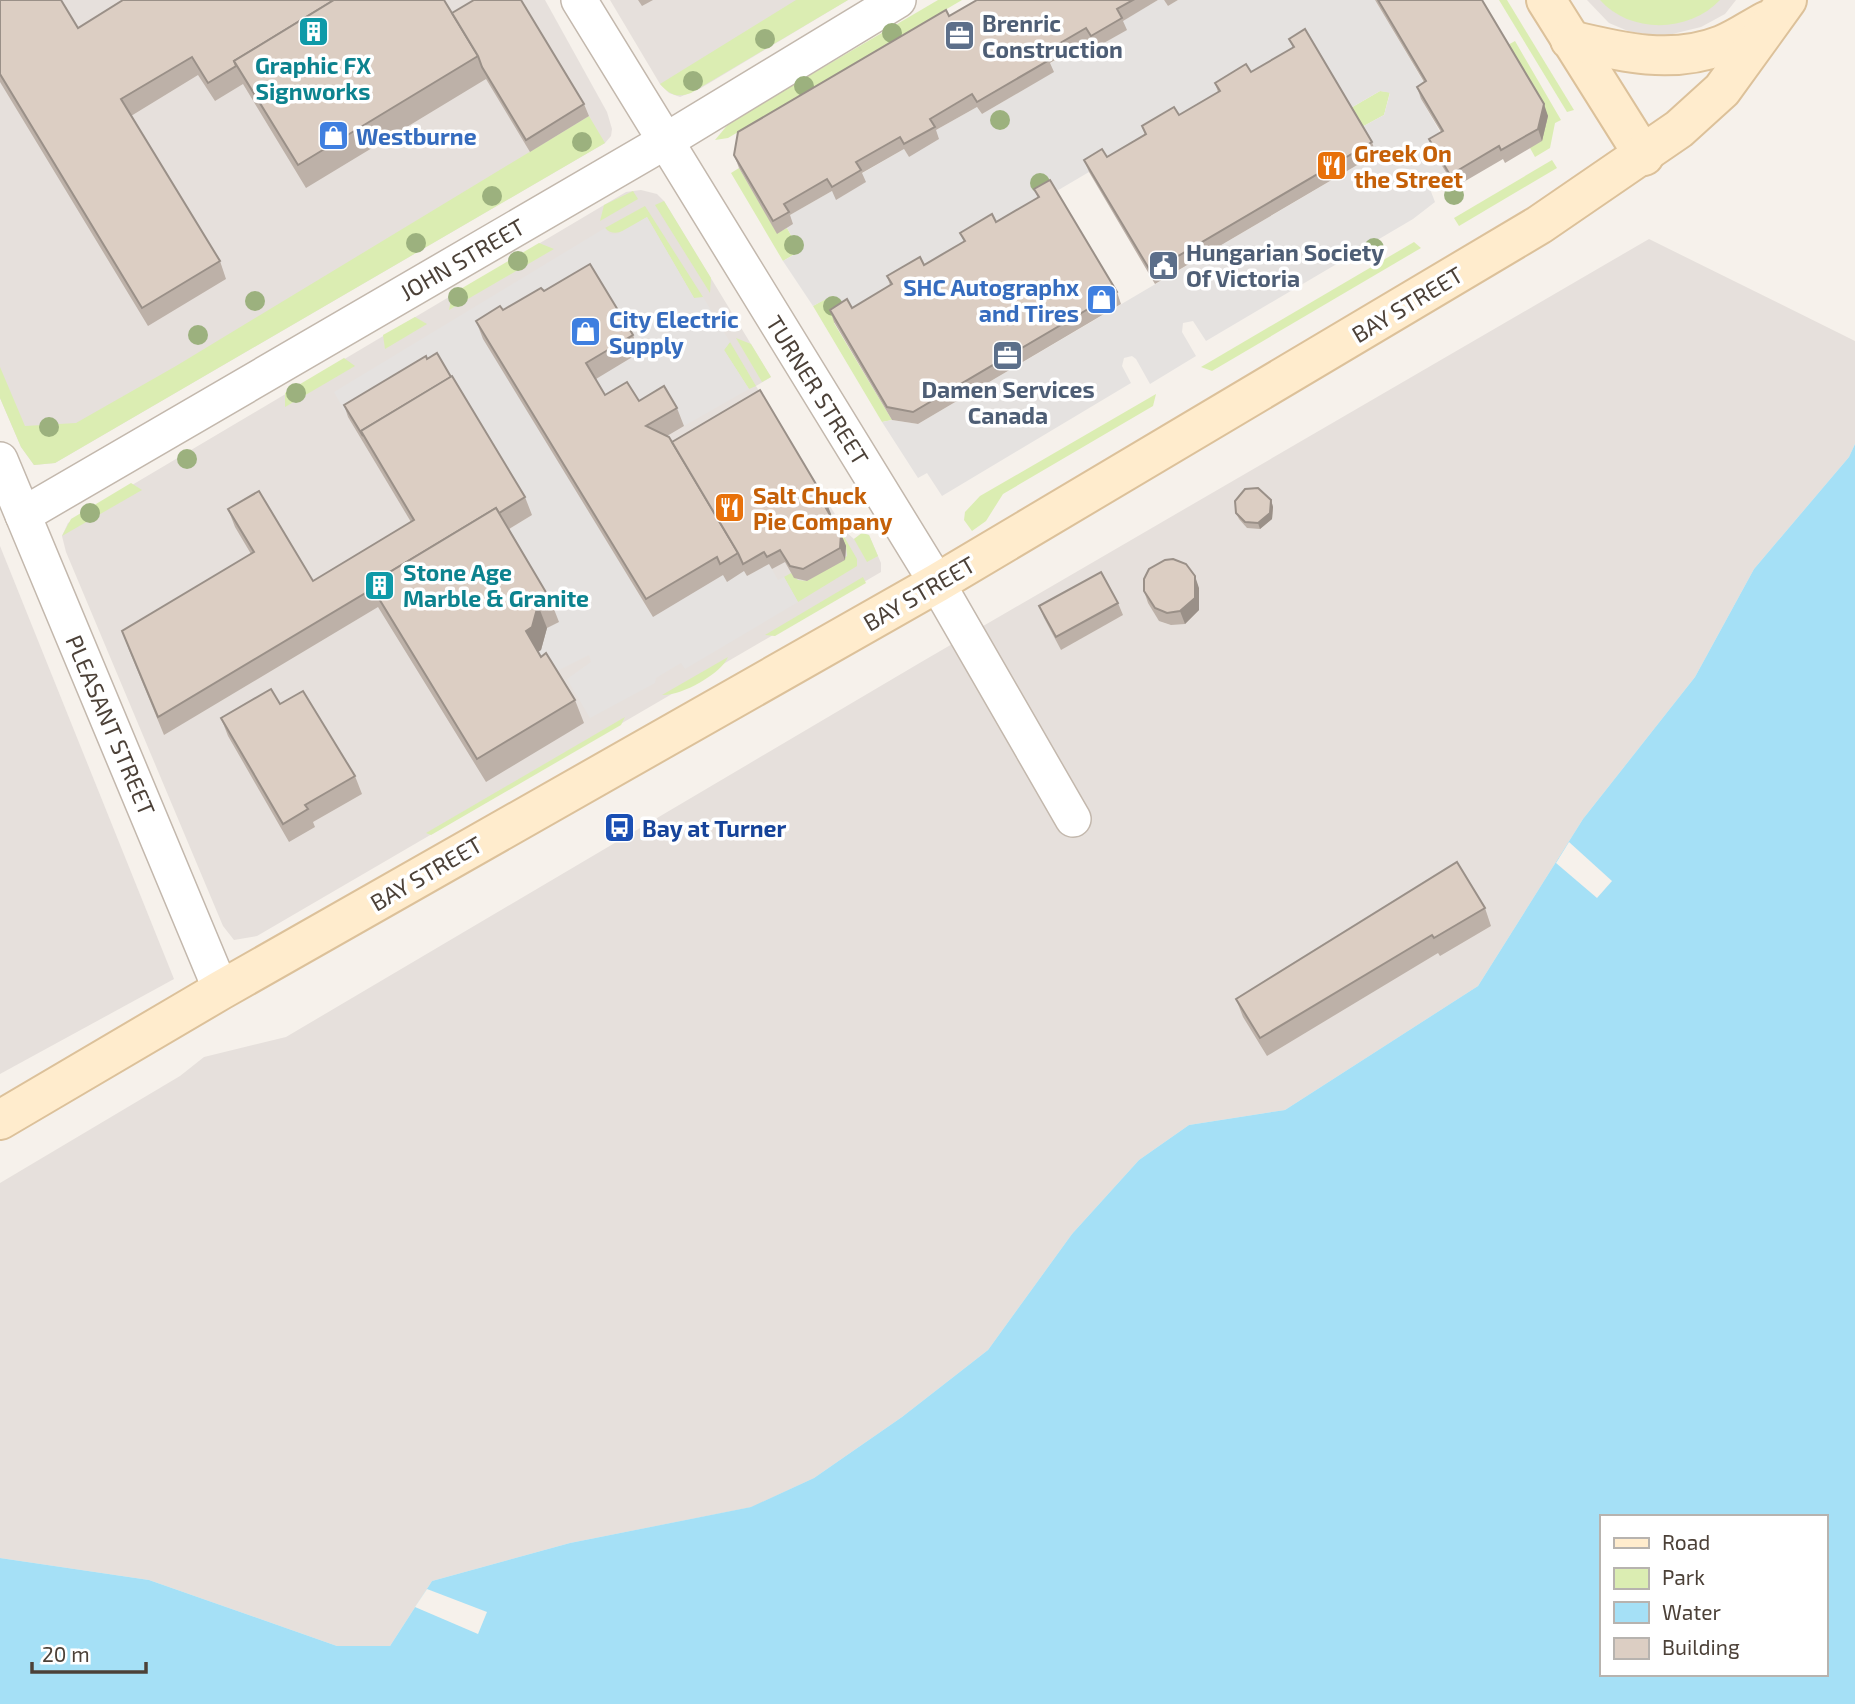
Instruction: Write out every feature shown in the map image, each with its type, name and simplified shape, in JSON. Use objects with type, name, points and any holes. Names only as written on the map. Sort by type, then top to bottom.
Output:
[{"type":"main road","points":[[1546,0],[1644,156]]},
{"type":"main road","points":[[1570,40],[1634,56],[1677,55],[1721,46],[1780,8]]},
{"type":"main road","name":"BAY STREET","points":[[0,1120],[221,990],[937,583],[1444,283],[1644,156],[1722,90],[1780,8]]},
{"type":"street","name":"TURNER STREET","points":[[579,0],[937,583],[1073,819]]},
{"type":"street","name":"JOHN STREET","points":[[23,515],[664,142],[898,0]]},
{"type":"street","name":"PLEASANT STREET","points":[[0,460],[221,990]]},
{"type":"shaded area","points":[[0,0],[545,0],[607,112],[612,129],[611,136],[605,143],[55,463],[34,465],[21,447],[0,398]]},
{"type":"shaded area","points":[[610,0],[848,0],[701,88],[680,97],[669,93],[660,84]]},
{"type":"shaded area","points":[[1158,0],[1164,0],[1168,6],[1178,0],[1375,0],[1430,93],[1421,99],[1447,144],[1449,178],[1430,189],[1435,202],[1413,219],[1206,341],[1193,321],[1183,323],[1182,332],[1196,356],[1150,384],[1136,359],[1132,356],[1124,358],[1122,366],[1131,383],[942,496],[927,473],[918,478],[882,422],[892,420],[918,424],[1376,154],[1360,128],[1384,115],[1390,93],[1380,91],[1349,109],[1106,162],[844,316],[832,296],[813,306],[783,261],[800,251],[787,228],[788,216],[832,191],[837,199],[865,182],[861,174],[904,149],[909,157],[934,131],[977,107],[982,114],[1053,72],[1049,64],[1090,40],[1095,48],[1126,30],[1122,21]]},
{"type":"shaded area","points":[[1587,0],[1736,0],[1725,14],[1701,27],[1660,37],[1628,31],[1609,23]]},
{"type":"shaded area","points":[[641,190],[657,194],[664,201],[771,377],[756,386],[846,532],[854,539],[862,533],[869,535],[881,563],[881,572],[257,936],[234,940],[223,926],[66,552],[62,536],[68,523],[626,192]]},
{"type":"shaded area","points":[[647,217],[694,298],[703,297],[730,342],[724,350],[749,389],[684,426],[670,404],[612,413],[483,339],[652,616],[723,575],[727,582],[744,571],[748,576],[769,564],[778,580],[784,577],[798,602],[685,669],[681,663],[656,678],[655,683],[590,718],[567,679],[591,662],[589,655],[547,676],[534,654],[541,650],[547,628],[559,622],[505,532],[531,516],[348,417],[334,392],[605,228],[610,234],[617,234]]},
{"type":"shaded area","points":[[1649,239],[1855,341],[1855,444],[1849,457],[1754,569],[1695,677],[1583,819],[1478,986],[1285,1110],[1189,1125],[1139,1160],[1072,1234],[988,1350],[902,1417],[814,1478],[752,1507],[570,1543],[432,1581],[390,1646],[337,1646],[149,1580],[0,1558],[0,1183],[180,1076],[204,1057],[286,1037],[923,661]]},
{"type":"shaded area","points":[[0,546],[174,979],[0,1074]]},
{"type":"green space","points":[[796,0],[848,0],[691,93],[674,94],[660,84]]},
{"type":"green space","points":[[938,0],[962,0],[728,138],[715,140],[730,122]]},
{"type":"green space","points":[[1499,0],[1507,0],[1574,110],[1567,112]]},
{"type":"green space","points":[[1600,0],[1720,0],[1692,19],[1660,25],[1627,19]]},
{"type":"green space","points":[[1515,41],[1561,120],[1555,123],[1550,148],[1535,157],[1530,148],[1506,46]]},
{"type":"green space","points":[[1380,91],[1390,92],[1384,115],[1360,128],[1349,109]]},
{"type":"green space","points":[[589,116],[605,143],[55,463],[34,465],[21,447],[0,398],[0,367],[25,426],[76,423],[176,366]]},
{"type":"green space","points":[[1552,160],[1557,168],[1459,226],[1454,218]]},
{"type":"green space","points":[[739,168],[777,233],[787,228],[800,251],[783,261],[731,173]]},
{"type":"green space","points":[[633,191],[638,199],[600,221],[604,205]]},
{"type":"green space","points":[[664,201],[711,278],[710,293],[655,205]]},
{"type":"green space","points":[[645,206],[703,297],[699,300],[694,298],[647,217],[620,232],[610,232],[605,228]]},
{"type":"green space","points":[[1414,242],[1421,248],[1212,371],[1201,367]]},
{"type":"green space","points":[[539,243],[554,249],[449,310],[452,294]]},
{"type":"green space","points":[[832,295],[844,316],[834,323],[892,420],[882,422],[813,306]]},
{"type":"green space","points":[[415,317],[427,324],[385,349],[383,335]]},
{"type":"green space","points":[[736,338],[751,344],[771,377],[762,382]]},
{"type":"green space","points":[[730,342],[756,386],[749,389],[724,350]]},
{"type":"green space","points":[[344,358],[355,366],[285,407],[285,393]]},
{"type":"green space","points":[[1156,394],[1153,406],[1003,494],[986,521],[972,531],[964,520],[965,512],[980,496]]},
{"type":"green space","points":[[131,483],[142,490],[62,536],[71,519]]},
{"type":"green space","points":[[831,514],[857,559],[857,566],[798,602],[784,577],[791,573],[798,580],[807,581],[847,556],[846,546],[828,516]]},
{"type":"green space","points":[[862,533],[869,535],[878,556],[867,562],[854,539]]},
{"type":"green space","points":[[863,577],[866,583],[775,636],[765,635]]},
{"type":"green space","points":[[728,657],[724,664],[700,683],[679,692],[662,695]]},
{"type":"green space","points":[[625,717],[621,725],[431,835],[426,833]]},
{"type":"water","points":[[1855,444],[1855,1704],[0,1704],[0,1558],[149,1580],[337,1646],[390,1646],[432,1581],[570,1543],[751,1507],[814,1478],[902,1417],[988,1350],[1072,1234],[1139,1160],[1189,1125],[1285,1110],[1478,986],[1583,819],[1695,677],[1754,569],[1849,457]]},
{"type":"pier","points":[[1569,842],[1612,881],[1597,898],[1556,863]]},
{"type":"pier","points":[[427,1589],[487,1612],[478,1634],[415,1607]]},
{"type":"building","points":[[0,0],[61,0],[78,28],[123,0],[334,0],[234,61],[236,66],[208,83],[192,57],[121,99],[220,261],[142,308],[0,74]]},
{"type":"building","name":"Westburne","points":[[334,0],[444,0],[478,56],[298,165],[234,61]]},
{"type":"building","points":[[474,0],[521,0],[584,104],[526,140],[452,13]]},
{"type":"building","points":[[977,0],[1133,0],[1117,9],[1122,18],[1091,36],[1086,28],[1045,52],[1049,60],[977,102],[972,94],[930,119],[935,127],[904,144],[900,137],[856,162],[861,170],[832,187],[827,179],[784,204],[789,212],[773,221],[734,155],[738,132],[946,10],[949,16]]},
{"type":"building","points":[[1378,0],[1482,0],[1544,104],[1538,129],[1501,150],[1499,146],[1450,175],[1429,139],[1443,131],[1417,87],[1426,81]]},
{"type":"building","points":[[1305,29],[1372,142],[1151,272],[1084,160],[1102,149],[1107,157],[1146,134],[1142,126],[1174,107],[1179,115],[1220,91],[1215,83],[1246,64],[1251,72],[1294,47],[1289,39]]},
{"type":"building","points":[[1050,180],[1117,292],[913,412],[887,407],[830,310],[847,299],[852,308],[892,284],[887,276],[920,257],[924,265],[965,241],[960,233],[992,214],[996,222],[1039,197],[1034,189]]},
{"type":"building","points":[[590,264],[633,335],[586,363],[605,395],[627,382],[639,401],[664,386],[677,408],[646,426],[669,437],[738,553],[720,564],[717,557],[646,599],[476,321],[500,306],[503,310],[541,288],[544,291]]},
{"type":"building","points":[[437,353],[451,377],[361,431],[363,436],[344,405],[426,356],[427,359]]},
{"type":"building","points":[[452,376],[525,497],[499,513],[496,508],[370,584],[372,589],[158,717],[122,631],[254,552],[228,509],[259,491],[313,581],[414,520],[361,431]]},
{"type":"building","points":[[760,390],[826,501],[823,503],[841,534],[840,548],[803,569],[790,566],[780,550],[767,557],[764,552],[743,564],[672,442]]},
{"type":"building","points":[[1258,488],[1271,500],[1270,513],[1258,523],[1245,522],[1236,513],[1235,501],[1245,489]]},
{"type":"building","points":[[496,508],[550,599],[538,605],[532,627],[526,631],[541,657],[546,653],[575,700],[477,759],[370,584]]},
{"type":"building","points":[[1173,559],[1186,564],[1195,576],[1195,598],[1180,611],[1167,613],[1155,608],[1144,591],[1144,579],[1149,569],[1165,560]]},
{"type":"building","points":[[1101,572],[1118,603],[1056,637],[1039,606]]},
{"type":"building","points":[[271,689],[280,704],[303,691],[355,776],[305,805],[308,809],[283,824],[221,718]]},
{"type":"building","points":[[1457,862],[1485,908],[1434,938],[1432,935],[1260,1038],[1236,999]]},
{"type":"place","name":"Graphic FX Signworks","points":[[313,31]]},
{"type":"place","name":"Brenric Construction","points":[[959,36]]},
{"type":"place","name":"Westburne","points":[[333,136]]},
{"type":"place","name":"Greek On the Street","points":[[1331,166]]},
{"type":"place","name":"Hungarian Society Of Victoria","points":[[1163,265]]},
{"type":"place","name":"SHC Autographx and Tires","points":[[1102,300]]},
{"type":"place","name":"City Electric Supply","points":[[586,332]]},
{"type":"place","name":"Damen Services Canada","points":[[1008,355]]},
{"type":"place","name":"Salt Chuck Pie Company","points":[[730,508]]},
{"type":"place","name":"Stone Age Marble & Granite","points":[[380,585]]},
{"type":"place","name":"Bay at Turner","points":[[619,828]]}]
